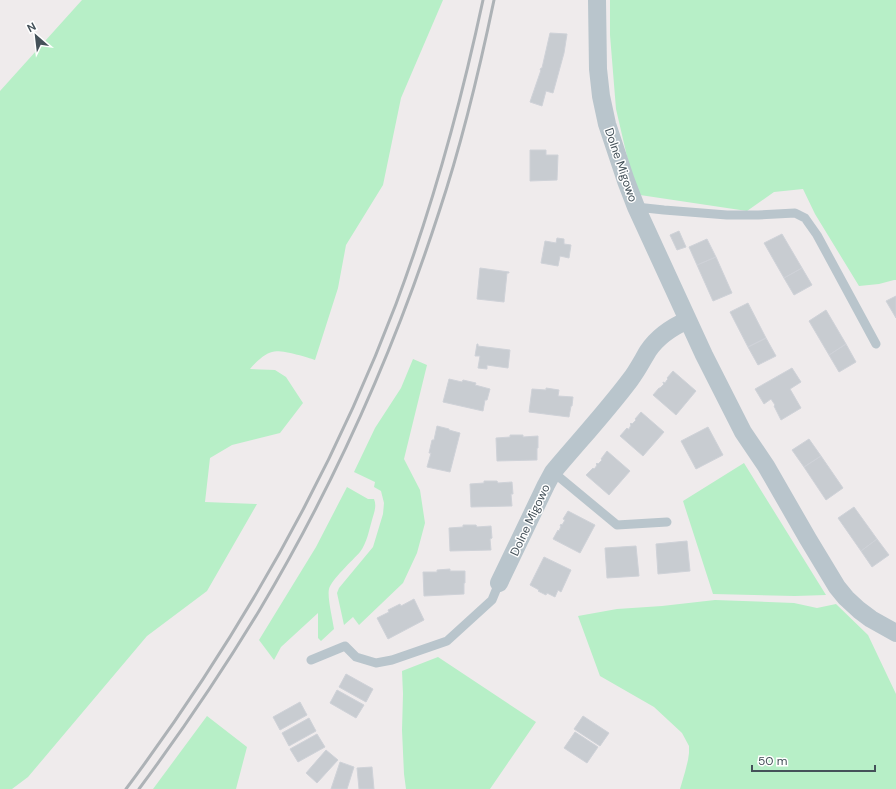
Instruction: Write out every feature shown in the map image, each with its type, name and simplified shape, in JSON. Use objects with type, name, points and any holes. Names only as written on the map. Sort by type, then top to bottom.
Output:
[{"type":"street","name":"Dolne Migowo","points":[[597,0],[598,69],[601,96],[607,124],[636,207],[704,355],[743,432],[766,466],[837,587],[859,610],[871,619],[896,633]]},
{"type":"street","name":"Dolne Migowo","points":[[500,583],[553,472],[631,379],[648,351],[662,335],[675,326],[688,320]]},
{"type":"lane","points":[[636,207],[727,215],[795,213],[804,218],[816,235],[876,344]]},
{"type":"lane","points":[[553,472],[617,525],[666,522]]},
{"type":"lane","name":"Dolne Migowo","points":[[311,660],[345,646],[356,657],[376,663],[392,660],[446,641],[492,600],[500,583]]},
{"type":"green space","points":[[82,0],[443,0],[401,98],[383,185],[346,245],[338,288],[315,360],[276,351],[263,357],[250,369],[275,370],[286,377],[303,403],[280,433],[232,445],[210,458],[205,502],[257,504],[207,591],[147,636],[28,777],[12,789],[0,789],[0,91]]},
{"type":"green space","points":[[610,0],[896,0],[896,280],[879,284],[859,286],[815,214],[803,189],[774,192],[747,211],[640,195],[632,178],[616,109],[610,35]]},
{"type":"green space","points":[[413,359],[427,365],[404,459],[420,490],[425,523],[417,553],[403,583],[359,625],[353,617],[344,625],[337,593],[339,588],[373,547],[383,514],[384,503],[381,491],[374,487],[375,482],[354,472],[375,428],[401,388]]},
{"type":"green space","points":[[744,463],[826,595],[795,596],[713,594],[683,501]]},
{"type":"green space","points":[[347,487],[368,499],[374,499],[375,507],[368,536],[364,545],[360,552],[338,575],[329,589],[329,603],[334,629],[321,641],[318,638],[318,613],[281,647],[274,660],[259,640],[316,547]]},
{"type":"green space","points":[[715,600],[794,603],[817,608],[836,604],[868,635],[896,694],[896,789],[680,789],[689,753],[689,746],[682,733],[654,707],[600,676],[578,616],[617,609]]},
{"type":"green space","points":[[438,657],[536,722],[490,789],[406,789],[402,730],[402,671]]},
{"type":"green space","points":[[207,716],[247,747],[236,789],[153,789]]},
{"type":"building","points":[[550,33],[567,34],[564,53],[553,93],[546,91],[542,106],[530,102],[540,70],[542,68]]},
{"type":"building","points":[[530,150],[546,150],[546,155],[558,155],[557,180],[530,181]]},
{"type":"building","points":[[679,231],[686,247],[677,250],[670,235]]},
{"type":"building","points":[[782,234],[802,268],[784,278],[764,243]]},
{"type":"building","points":[[557,238],[564,239],[564,244],[571,245],[569,258],[560,256],[558,266],[541,263],[545,241],[556,243]]},
{"type":"building","points":[[707,239],[716,257],[697,265],[689,247]]},
{"type":"building","points":[[716,257],[732,293],[713,301],[697,265]]},
{"type":"building","points":[[480,268],[509,272],[507,273],[504,302],[477,299]]},
{"type":"building","points":[[802,268],[812,285],[794,295],[784,278]]},
{"type":"building","points":[[896,296],[896,318],[886,301]]},
{"type":"building","points":[[748,303],[766,338],[748,347],[730,312]]},
{"type":"building","points":[[826,310],[846,344],[829,355],[809,321]]},
{"type":"building","points":[[766,338],[776,356],[758,365],[748,347]]},
{"type":"building","points":[[477,344],[478,346],[510,350],[508,368],[487,365],[487,369],[478,368],[480,356],[475,356]]},
{"type":"building","points":[[846,344],[856,362],[839,372],[829,355]]},
{"type":"building","points":[[792,368],[801,382],[790,389],[801,408],[781,420],[771,399],[764,404],[755,389]]},
{"type":"building","points":[[673,371],[696,391],[676,415],[653,395],[664,384],[663,382],[665,383]]},
{"type":"building","points":[[449,379],[476,383],[475,385],[490,389],[487,400],[485,400],[483,411],[443,402]]},
{"type":"building","points":[[546,388],[559,390],[558,396],[573,397],[569,417],[529,412],[532,389],[546,390]]},
{"type":"building","points":[[641,412],[664,432],[643,456],[620,436],[627,428],[629,429],[630,424],[636,420],[635,419]]},
{"type":"building","points":[[437,426],[460,433],[450,472],[427,467],[431,453],[429,453],[432,440],[434,440]]},
{"type":"building","points":[[708,427],[723,455],[696,469],[681,441]]},
{"type":"building","points":[[510,435],[523,435],[523,437],[538,436],[537,460],[497,461],[496,438],[510,437]]},
{"type":"building","points":[[809,439],[821,456],[804,467],[792,450]]},
{"type":"building","points":[[607,451],[630,471],[609,495],[586,475],[593,468],[595,468],[597,463],[598,464],[602,460],[601,459]]},
{"type":"building","points":[[821,456],[843,488],[826,500],[804,467]]},
{"type":"building","points":[[484,481],[497,481],[498,483],[512,482],[512,506],[471,507],[470,484],[484,483]]},
{"type":"building","points":[[854,507],[877,539],[861,551],[838,518]]},
{"type":"building","points":[[568,511],[595,525],[580,553],[553,539],[558,530],[559,531],[561,524],[562,525],[565,520],[563,519]]},
{"type":"building","points":[[463,525],[476,525],[477,527],[491,526],[491,550],[450,551],[449,528],[463,527]]},
{"type":"building","points":[[877,539],[889,555],[872,567],[861,551]]},
{"type":"building","points":[[687,541],[690,571],[658,574],[656,544]]},
{"type":"building","points":[[636,546],[639,576],[607,578],[605,548]]},
{"type":"building","points":[[544,557],[571,570],[561,592],[558,590],[555,597],[547,593],[546,595],[530,585]]},
{"type":"building","points":[[450,569],[450,571],[465,571],[464,594],[424,596],[423,572],[437,572],[437,570]]},
{"type":"building","points":[[414,599],[424,620],[388,639],[377,618],[389,612],[388,610],[400,604],[401,606]]},
{"type":"building","points":[[346,674],[373,689],[366,702],[339,687]]},
{"type":"building","points":[[337,690],[364,705],[356,718],[330,703]]},
{"type":"building","points":[[300,702],[307,715],[280,730],[273,717]]},
{"type":"building","points":[[583,716],[609,733],[600,746],[574,729]]},
{"type":"building","points":[[309,718],[316,731],[289,746],[282,733]]},
{"type":"building","points":[[575,732],[598,747],[587,763],[564,748]]},
{"type":"building","points":[[317,734],[325,747],[298,762],[290,749]]},
{"type":"building","points":[[326,750],[338,760],[317,783],[306,773]]},
{"type":"building","points":[[340,762],[354,767],[347,789],[331,789]]},
{"type":"building","points":[[372,767],[374,789],[359,789],[357,768]]},
{"type":"railway","points":[[126,789],[167,733],[243,616],[311,495],[342,432],[370,369],[396,304],[422,229],[456,115],[483,0]]},
{"type":"railway","points":[[139,789],[201,701],[259,611],[312,515],[360,416],[402,315],[447,186],[470,107],[494,0]]}]
